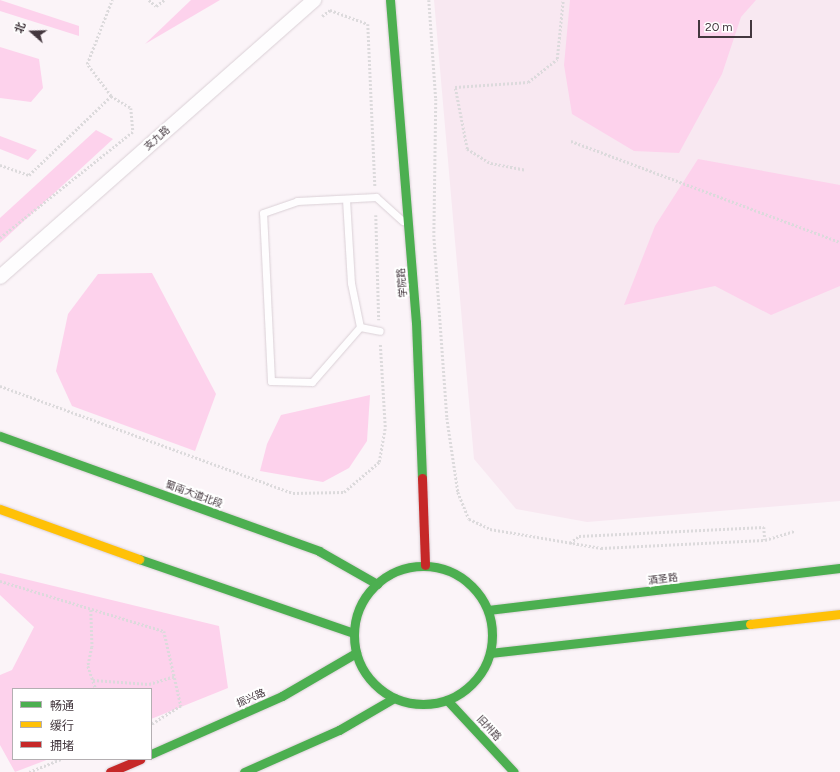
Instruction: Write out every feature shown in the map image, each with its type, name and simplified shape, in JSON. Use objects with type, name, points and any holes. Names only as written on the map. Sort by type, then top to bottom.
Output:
[{"type":"main road","name":"学院路","points":[[390,0],[408,225],[425,565]]},
{"type":"main road","name":"蜀南大道北段","points":[[0,436],[319,551],[377,584]]},
{"type":"main road","points":[[0,510],[264,605],[354,633]]},
{"type":"main road","points":[[425,565],[445,569],[463,578],[478,592],[488,610],[492,631],[490,653],[481,673],[466,689],[447,700],[430,704],[394,698],[377,687],[364,672],[356,653],[354,633],[357,614],[377,584],[408,567],[425,565]]},
{"type":"main road","name":"酒圣路","points":[[488,610],[840,568]]},
{"type":"main road","points":[[490,653],[840,614]]},
{"type":"main road","name":"振兴路","points":[[152,754],[282,696],[356,653]]},
{"type":"main road","points":[[244,772],[339,730],[394,698]]},
{"type":"main road","name":"旧州路","points":[[447,700],[514,772]]},
{"type":"main road","points":[[110,772],[138,760]]},
{"type":"street","name":"支九路","points":[[0,277],[314,0]]},
{"type":"lane","points":[[360,327],[312,382],[271,381],[263,214],[297,201],[376,197],[408,225]]},
{"type":"lane","points":[[346,199],[351,283],[360,327]]},
{"type":"lane","points":[[360,327],[380,331]]},
{"type":"path","points":[[0,238],[133,132],[131,108],[111,96],[87,64],[112,0]]},
{"type":"path","points":[[149,0],[156,6],[164,0]]},
{"type":"path","points":[[429,0],[436,98],[434,235],[447,418],[458,492],[469,520],[490,529],[601,548],[765,540],[796,531]]},
{"type":"path","points":[[524,170],[490,163],[467,149],[455,87],[528,82],[557,59],[562,0]]},
{"type":"path","points":[[0,386],[293,493],[344,492],[379,462],[385,427],[368,24],[330,10],[318,20]]},
{"type":"path","points":[[0,165],[29,175],[111,96]]},
{"type":"path","points":[[571,141],[840,242]]},
{"type":"path","points":[[570,543],[579,536],[764,527],[765,540]]},
{"type":"path","points":[[0,581],[91,610],[164,630],[176,676],[180,706],[152,724]]},
{"type":"path","points":[[91,610],[92,647],[88,666],[96,688]]},
{"type":"path","points":[[93,680],[149,684],[176,676]]},
{"type":"path","points":[[29,772],[59,760]]},
{"type":"shaded area","points":[[0,0],[79,26],[79,36],[0,11]]},
{"type":"shaded area","points":[[191,0],[220,0],[145,44]]},
{"type":"shaded area","points":[[434,0],[840,0],[840,501],[587,522],[516,509],[474,459]]},
{"type":"shaded area","points":[[570,0],[756,0],[741,17],[722,74],[679,153],[634,151],[572,114],[564,65]]},
{"type":"shaded area","points":[[0,47],[39,59],[43,88],[31,102],[0,98]]},
{"type":"shaded area","points":[[96,130],[113,139],[0,243],[0,218]]},
{"type":"shaded area","points":[[0,136],[37,150],[28,160],[0,149]]},
{"type":"shaded area","points":[[698,159],[840,185],[840,286],[771,315],[715,286],[624,305],[655,226]]},
{"type":"shaded area","points":[[152,273],[216,394],[195,451],[72,406],[56,371],[68,314],[98,274]]},
{"type":"shaded area","points":[[370,395],[367,441],[349,468],[323,482],[260,471],[267,444],[281,415]]},
{"type":"shaded area","points":[[0,573],[219,626],[228,688],[152,719],[152,688],[12,688],[12,760],[46,760],[15,772],[0,745],[0,675],[12,670],[34,627],[0,595]]},
{"type":"traffic: fast","points":[[390,0],[416,322],[422,478]]},
{"type":"traffic: fast","points":[[0,436],[319,551],[377,584]]},
{"type":"traffic: fast","points":[[139,559],[354,633]]},
{"type":"traffic: fast","points":[[416,566],[430,566],[449,571],[472,586],[487,609],[491,622],[492,635],[491,648],[487,661],[472,684],[449,699],[430,704],[416,704],[397,699],[374,684],[359,661],[354,642],[354,628],[359,609],[374,586],[397,571],[416,566]]},
{"type":"traffic: fast","points":[[488,610],[840,568]]},
{"type":"traffic: fast","points":[[490,653],[750,624]]},
{"type":"traffic: fast","points":[[152,754],[282,696],[356,653]]},
{"type":"traffic: fast","points":[[244,772],[339,730],[394,698]]},
{"type":"traffic: fast","points":[[447,700],[514,772]]},
{"type":"traffic: slow","points":[[0,509],[139,559]]},
{"type":"traffic: slow","points":[[750,624],[840,614]]},
{"type":"traffic: jam","points":[[422,478],[425,565]]},
{"type":"traffic: jam","points":[[110,772],[138,760]]}]
